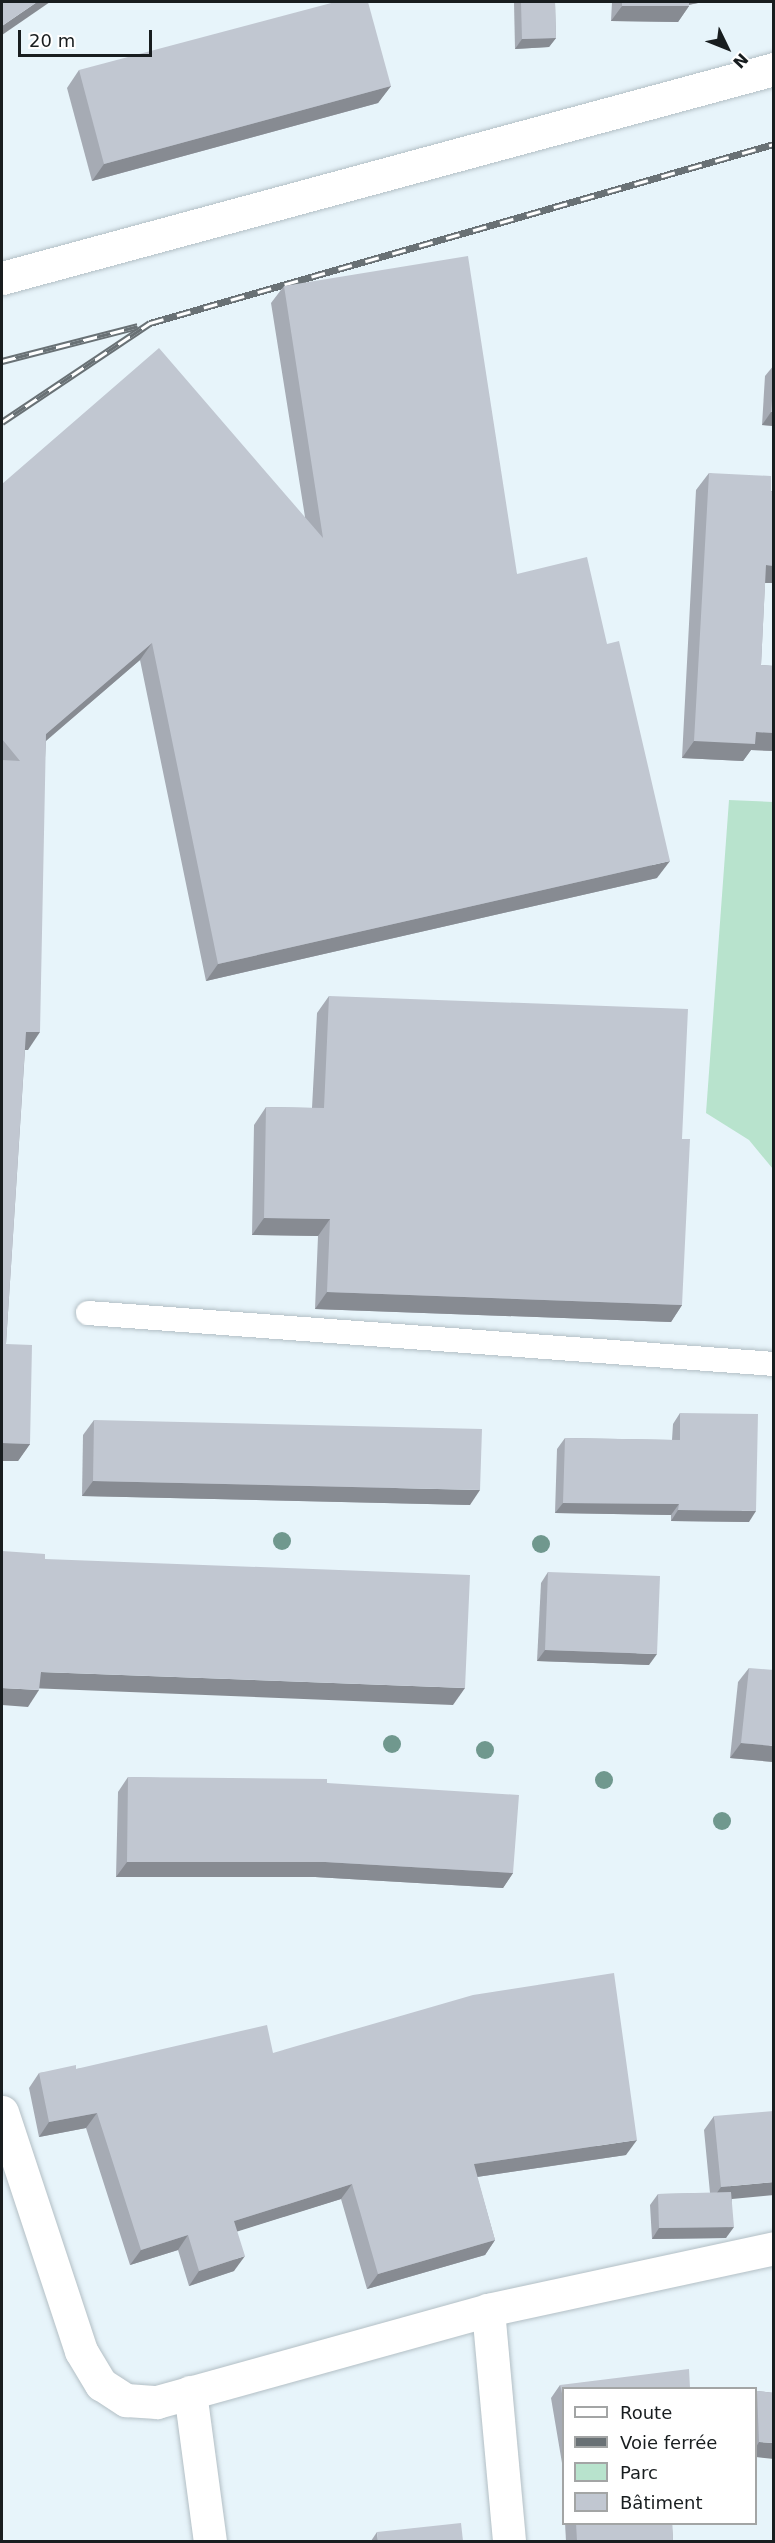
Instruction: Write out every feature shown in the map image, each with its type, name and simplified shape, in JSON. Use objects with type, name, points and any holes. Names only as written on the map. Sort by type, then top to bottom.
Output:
[{"type":"street","points":[[2,278],[774,69]]},
{"type":"street","points":[[2,2112],[81,2351],[101,2384],[126,2400],[157,2402],[488,2310],[774,2248]]},
{"type":"street","points":[[488,2310],[509,2541]]},
{"type":"street","points":[[190,2392],[210,2541]]},
{"type":"lane","points":[[88,1313],[774,1364]]},
{"type":"green space","points":[[729,800],[773,802],[773,1169],[749,1140],[706,1113]]},
{"type":"building","points":[[2,2],[37,2],[2,26]]},
{"type":"building","points":[[335,2],[368,2],[391,86],[104,164],[79,70]]},
{"type":"building","points":[[521,2],[555,2],[556,38],[522,39]]},
{"type":"building","points":[[622,2],[689,2],[689,6],[622,6]]},
{"type":"building","points":[[468,256],[517,574],[587,557],[607,644],[619,641],[670,861],[218,964],[152,643],[46,734],[40,1032],[26,1032],[6,1344],[32,1345],[30,1444],[2,1443],[2,760],[20,761],[2,739],[2,484],[159,348],[323,538],[284,286]]},
{"type":"building","points":[[774,377],[774,412],[771,412]]},
{"type":"building","points":[[709,473],[771,476],[771,492],[774,492],[774,566],[766,565],[761,665],[774,666],[774,733],[756,732],[755,744],[694,741]]},
{"type":"building","points":[[329,996],[688,1009],[682,1139],[690,1139],[682,1305],[327,1292],[330,1219],[264,1218],[266,1107],[324,1108]]},
{"type":"building","points":[[680,1413],[758,1414],[756,1511],[678,1510],[679,1504],[563,1503],[565,1438],[680,1440]]},
{"type":"building","points":[[94,1420],[482,1429],[480,1490],[93,1481]]},
{"type":"building","points":[[2,1551],[45,1554],[45,1559],[470,1575],[465,1688],[41,1672],[39,1690],[2,1688]]},
{"type":"building","points":[[548,1572],[660,1576],[657,1654],[545,1650]]},
{"type":"building","points":[[749,1668],[774,1670],[774,1746],[741,1743]]},
{"type":"building","points":[[128,1777],[327,1779],[327,1783],[519,1795],[513,1873],[325,1862],[127,1862]]},
{"type":"building","points":[[614,1973],[637,2140],[474,2164],[495,2240],[378,2274],[352,2184],[234,2221],[245,2256],[199,2271],[188,2235],[141,2250],[97,2113],[49,2122],[39,2073],[76,2065],[76,2069],[267,2025],[273,2053],[473,1995]]},
{"type":"building","points":[[774,2111],[774,2182],[721,2187],[714,2116]]},
{"type":"building","points":[[731,2192],[734,2227],[659,2228],[658,2194]]},
{"type":"building","points":[[689,2369],[690,2387],[562,2387],[562,2394],[560,2385]]},
{"type":"building","points":[[757,2391],[774,2393],[774,2443],[759,2442]]},
{"type":"building","points":[[461,2523],[463,2541],[378,2541],[377,2532]]},
{"type":"building","points":[[576,2525],[672,2525],[673,2541],[577,2541]]},
{"type":"railway","points":[[2,422],[150,323],[774,144]]},
{"type":"railway","points":[[2,361],[138,326]]}]
